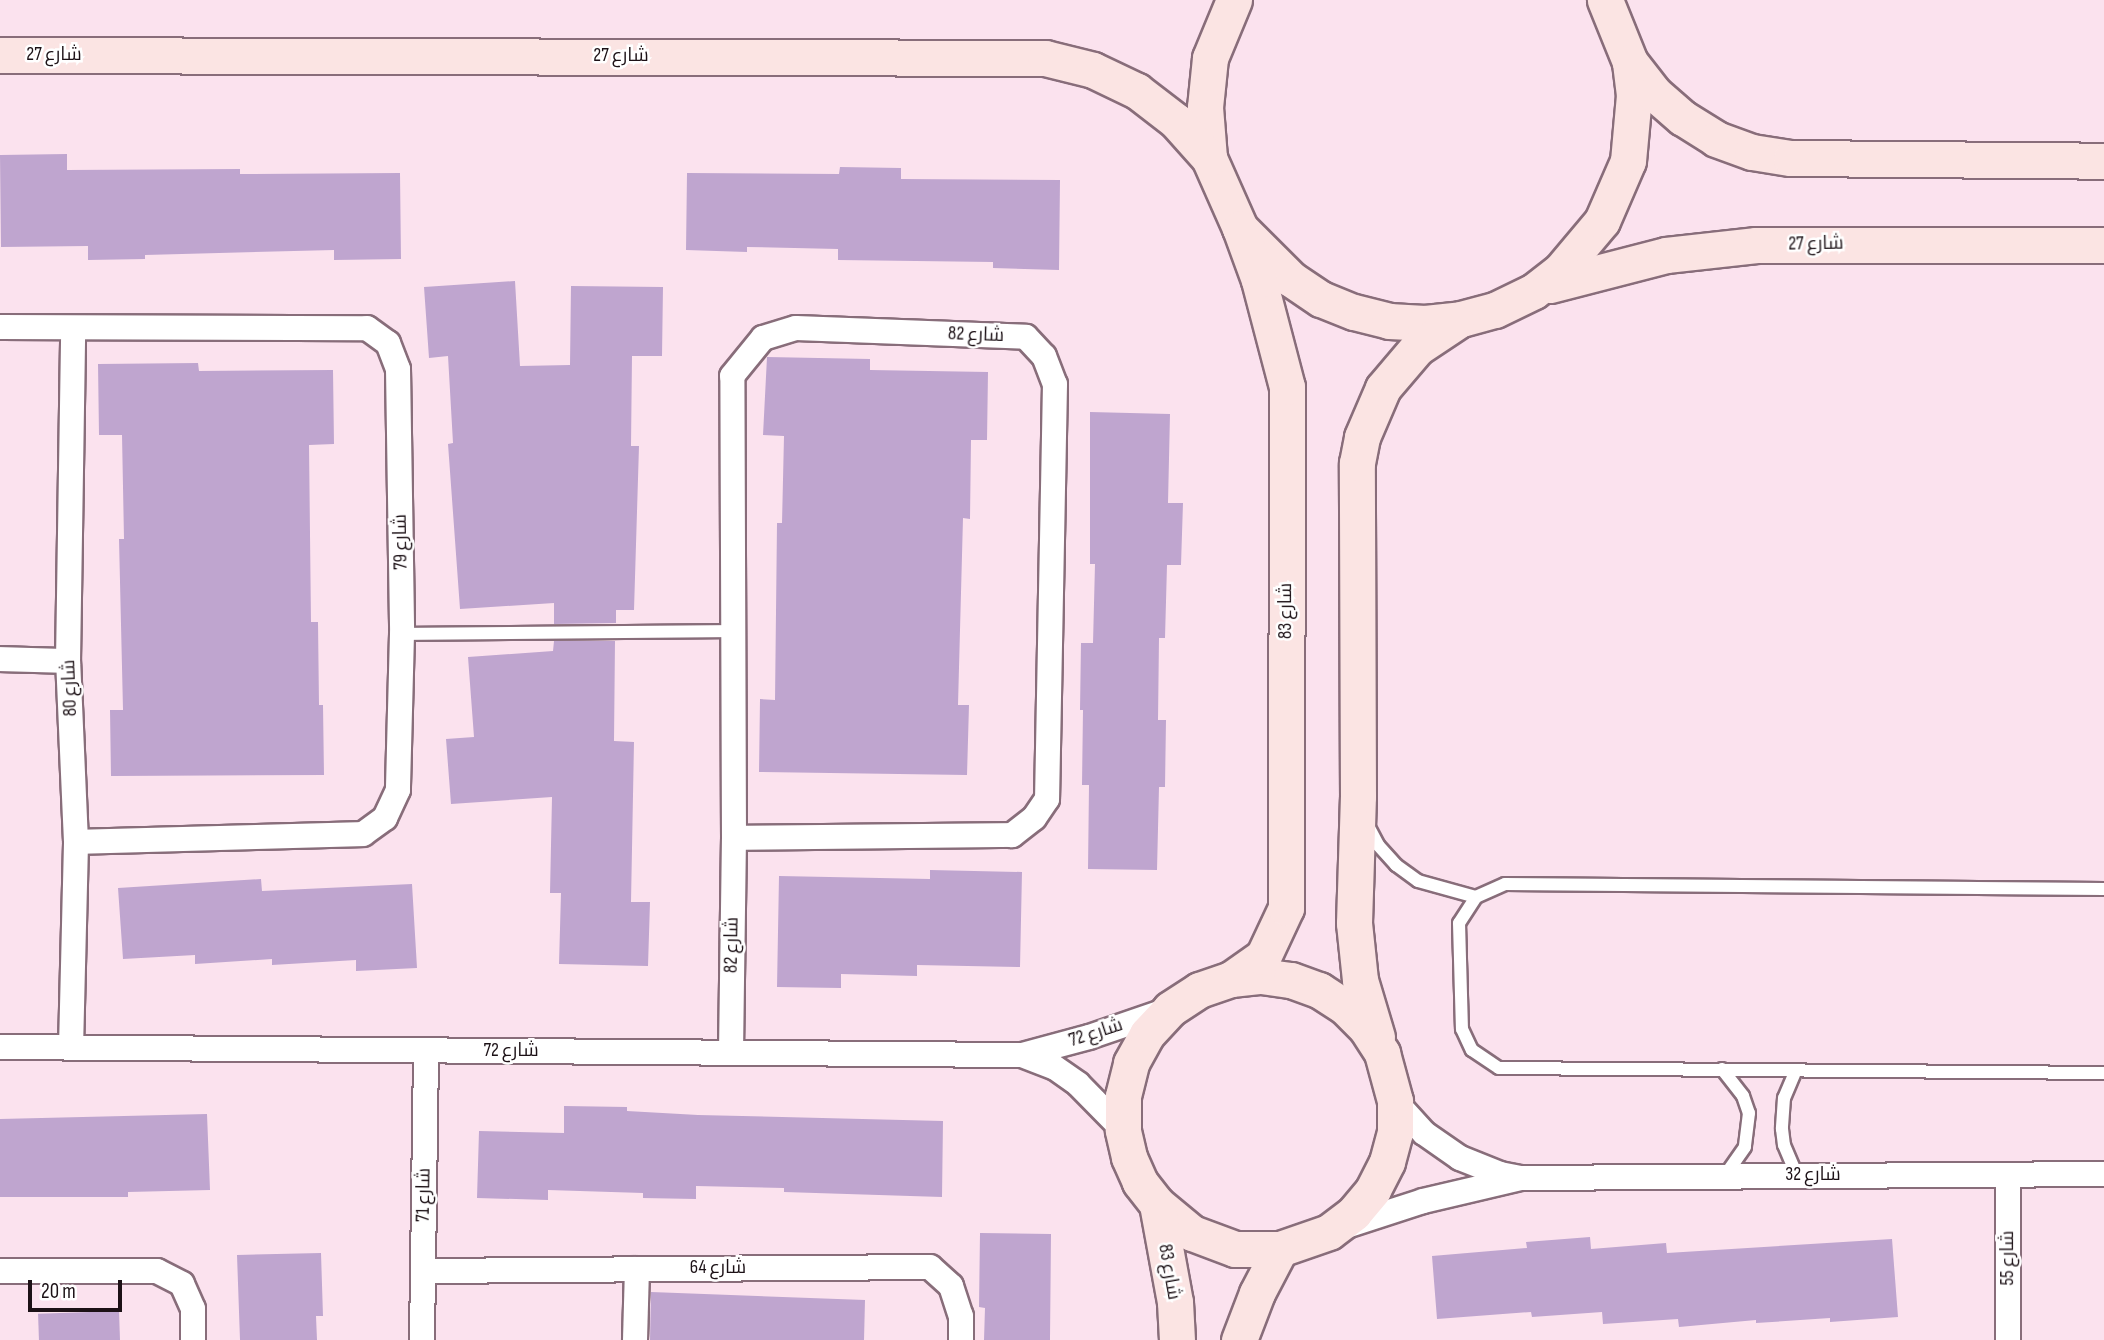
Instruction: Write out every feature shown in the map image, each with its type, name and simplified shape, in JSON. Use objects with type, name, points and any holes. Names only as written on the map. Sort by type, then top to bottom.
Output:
[{"type":"main road","points":[[1209,158],[1205,107],[1210,58],[1234,0]]},
{"type":"main road","points":[[1605,0],[1630,62],[1654,93],[1683,118],[1716,139],[1752,152],[1791,159],[2092,157]]},
{"type":"main road","name":"شارع 27","points":[[0,55],[1045,58],[1093,70],[1137,92],[1176,121],[1209,158]]},
{"type":"main road","points":[[1240,228],[1291,279],[1321,299],[1354,313],[1389,321],[1425,323],[1461,319],[1495,310],[1534,291],[1583,247],[1618,192],[1628,161],[1633,128],[1630,62]]},
{"type":"main road","name":"شارع 83","points":[[1209,158],[1240,228],[1263,293],[1287,387],[1286,908],[1263,957],[1231,979]]},
{"type":"main road","name":"شارع 27","points":[[1534,291],[1632,262],[1745,246],[2104,245]]},
{"type":"main road","points":[[1382,1053],[1366,1028],[1344,1006],[1319,990],[1291,980],[1261,976],[1231,979],[1199,990],[1170,1009],[1147,1034],[1131,1063],[1123,1096],[1123,1130],[1135,1169],[1157,1204],[1192,1233],[1235,1249],[1280,1249],[1329,1232],[1367,1197],[1387,1162],[1395,1132],[1395,1101],[1382,1053],[1360,980],[1356,951],[1357,463],[1362,437],[1383,388],[1398,367],[1437,332],[1461,319]]},
{"type":"main road","name":"شارع 83","points":[[1157,1204],[1170,1270],[1177,1340]]},
{"type":"main road","points":[[1239,1340],[1257,1293],[1280,1249]]},
{"type":"street","name":"شارع 79","points":[[0,327],[367,327],[388,343],[398,369],[402,634],[398,790],[385,818],[363,834],[76,842]]},
{"type":"street","name":"شارع 80","points":[[71,1048],[76,842],[68,661],[73,328]]},
{"type":"street","name":"شارع 82","points":[[731,1052],[734,838],[732,376],[763,338],[796,328],[1026,337],[1044,356],[1055,384],[1047,799],[1034,818],[1012,835],[734,838]]},
{"type":"street","points":[[0,659],[68,661]]},
{"type":"street","name":"شارع 72","points":[[0,1047],[1022,1055],[1089,1037],[1170,1009]]},
{"type":"street","name":"شارع 71","points":[[422,1340],[426,1051]]},
{"type":"street","name":"شارع 72","points":[[1022,1055],[1054,1067],[1078,1084],[1123,1130]]},
{"type":"street","name":"شارع 32","points":[[1395,1101],[1424,1133],[1460,1158],[1500,1174],[1521,1178],[1726,1174],[2104,1174]]},
{"type":"street","name":"شارع 55","points":[[2008,1175],[2008,1340]]},
{"type":"street","name":"شارع 32","points":[[1329,1232],[1423,1201],[1521,1178]]},
{"type":"street","name":"شارع 64","points":[[423,1271],[930,1267],[951,1286],[961,1316],[961,1340]]},
{"type":"street","points":[[635,1340],[637,1269]]},
{"type":"street","points":[[0,1271],[157,1271],[182,1284],[193,1309],[193,1340]]},
{"type":"lane","points":[[402,634],[733,631]]},
{"type":"lane","points":[[1358,796],[1372,833],[1396,865],[1418,881],[1476,897]]},
{"type":"lane","points":[[2104,889],[1506,884],[1476,897],[1459,923],[1462,1029],[1472,1050],[1489,1064],[1511,1070],[2104,1073]]},
{"type":"lane","points":[[1722,1069],[1744,1096],[1749,1113],[1745,1147],[1726,1174]]},
{"type":"lane","points":[[1796,1070],[1784,1098],[1782,1129],[1784,1145],[1797,1176]]},
{"type":"building","points":[[67,154],[67,170],[240,169],[240,174],[400,173],[401,259],[334,260],[334,250],[145,255],[145,259],[88,260],[88,246],[1,247],[0,155]]},
{"type":"building","points":[[840,167],[901,168],[901,179],[1060,180],[1059,270],[993,268],[993,262],[838,260],[838,249],[747,247],[747,252],[686,250],[687,173],[839,174]]},
{"type":"building","points":[[515,281],[520,366],[570,365],[571,286],[663,287],[662,356],[632,356],[631,446],[639,446],[634,610],[616,610],[616,623],[554,624],[554,603],[460,609],[448,444],[453,443],[448,356],[429,358],[424,287]]},
{"type":"building","points":[[767,357],[870,359],[870,370],[988,372],[987,440],[971,440],[970,519],[963,518],[958,705],[969,705],[967,775],[759,772],[760,699],[775,700],[777,523],[782,523],[784,436],[763,435]]},
{"type":"building","points":[[198,363],[199,371],[333,370],[334,444],[309,445],[311,622],[318,622],[319,705],[323,705],[324,775],[111,776],[110,710],[123,710],[119,539],[124,539],[122,435],[99,435],[98,364]]},
{"type":"building","points":[[1090,412],[1170,414],[1168,503],[1183,503],[1181,565],[1167,565],[1165,638],[1159,638],[1158,720],[1166,720],[1165,787],[1159,787],[1157,870],[1088,869],[1089,785],[1082,785],[1083,710],[1080,710],[1081,643],[1093,643],[1095,564],[1090,564]]},
{"type":"building","points":[[554,641],[615,641],[614,741],[634,742],[631,902],[650,902],[648,966],[559,964],[561,893],[550,893],[552,797],[451,804],[446,739],[474,737],[468,657],[553,651]]},
{"type":"building","points":[[930,870],[1022,872],[1020,967],[917,965],[917,976],[841,974],[841,988],[777,987],[779,876],[930,879]]},
{"type":"building","points":[[261,879],[262,891],[412,884],[417,968],[356,971],[356,960],[272,965],[272,959],[195,964],[195,955],[123,959],[118,888]]},
{"type":"building","points":[[564,1106],[627,1107],[627,1111],[698,1115],[943,1121],[942,1197],[696,1186],[696,1199],[643,1198],[643,1193],[548,1190],[548,1200],[477,1198],[479,1131],[564,1133]]},
{"type":"building","points":[[207,1114],[210,1190],[128,1192],[128,1197],[0,1197],[0,1119]]},
{"type":"building","points":[[980,1233],[1051,1234],[1050,1340],[984,1340],[985,1308],[979,1307]]},
{"type":"building","points":[[1590,1237],[1591,1249],[1666,1243],[1667,1253],[1892,1239],[1898,1317],[1830,1322],[1830,1318],[1756,1323],[1756,1320],[1679,1327],[1678,1319],[1603,1324],[1602,1312],[1532,1317],[1531,1312],[1437,1319],[1432,1256],[1527,1248],[1526,1242]]},
{"type":"building","points":[[321,1253],[323,1316],[316,1316],[317,1340],[240,1340],[237,1255]]},
{"type":"building","points":[[651,1292],[865,1300],[864,1340],[650,1340]]},
{"type":"building","points":[[119,1311],[120,1340],[39,1340],[38,1314]]}]
